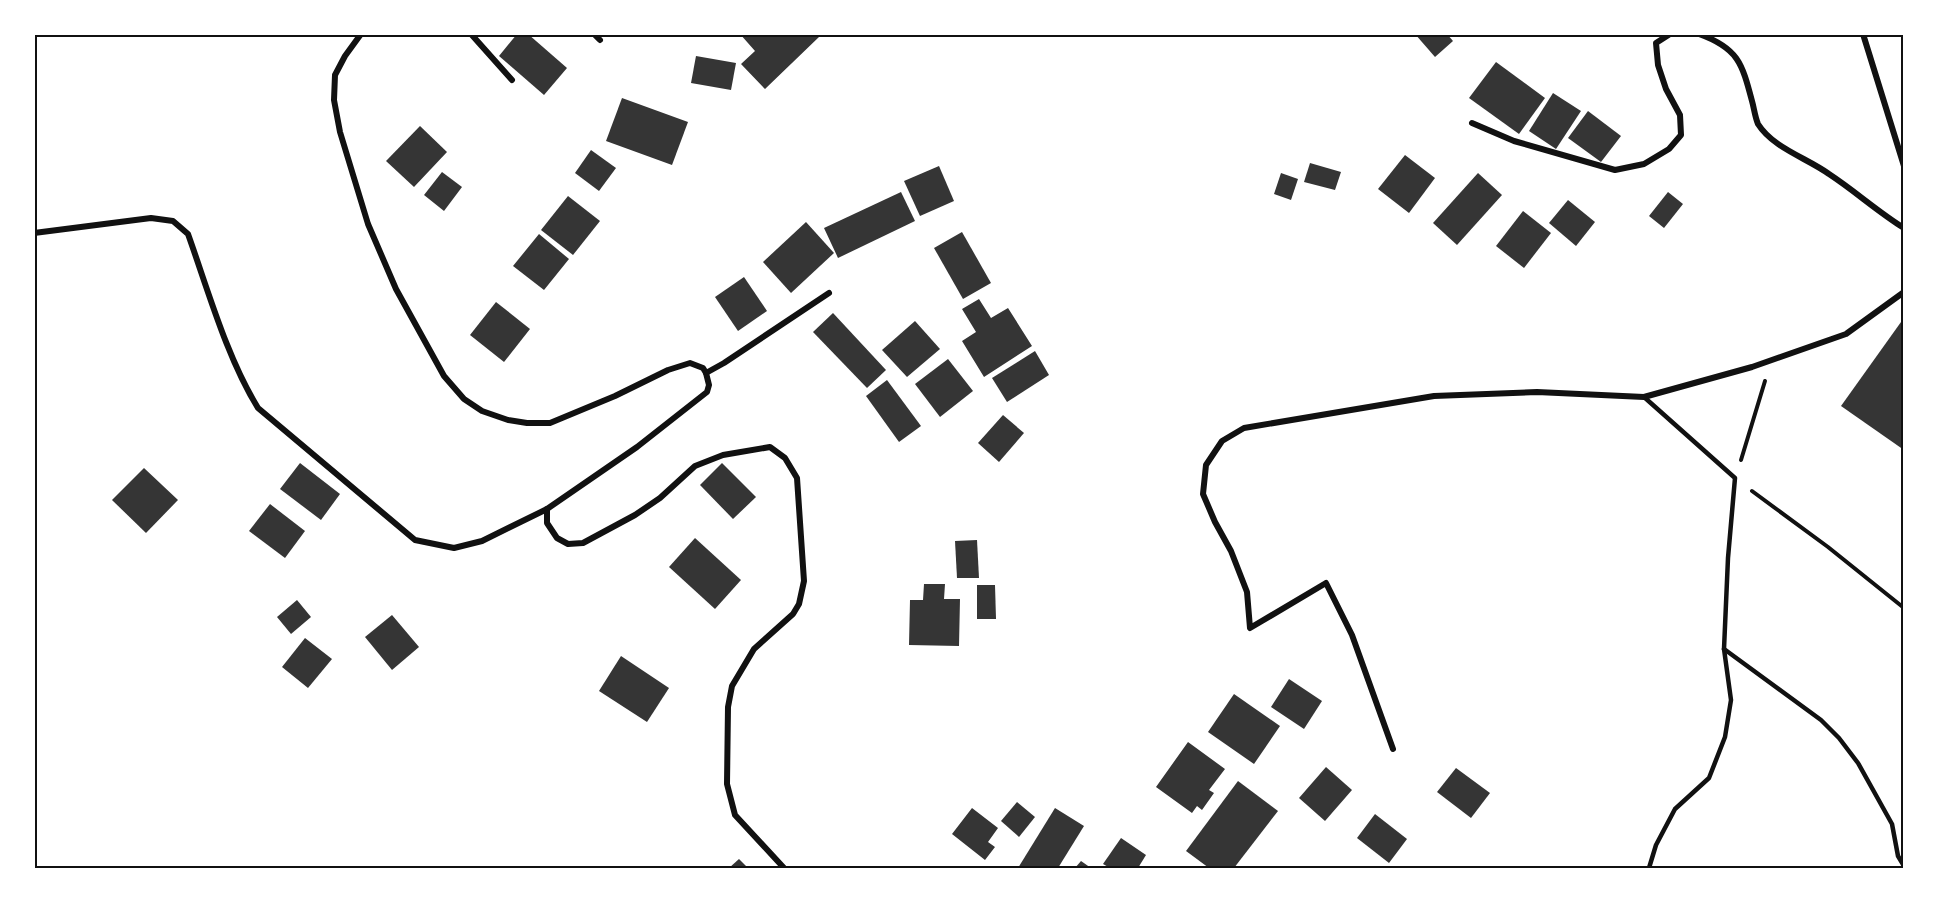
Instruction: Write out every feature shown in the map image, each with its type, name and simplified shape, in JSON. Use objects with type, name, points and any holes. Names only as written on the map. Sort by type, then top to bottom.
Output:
[{"type":"street","points":[[34,233],[151,218],[173,221],[188,234],[238,370],[258,408],[415,540],[454,548],[482,541],[548,509],[637,447],[706,392],[709,385],[706,373],[703,368],[690,363],[668,370],[615,396],[550,423],[508,420],[482,411],[464,399],[444,376],[396,289],[368,224],[340,132],[334,100],[335,75],[361,34]]},
{"type":"street","points":[[471,34],[512,80]]},
{"type":"street","points":[[594,34],[600,40]]},
{"type":"street","points":[[1472,123],[1514,141],[1615,170],[1644,164],[1669,149],[1681,135],[1680,115],[1666,89],[1658,64],[1656,43],[1670,34]]},
{"type":"street","points":[[1699,34],[1717,40],[1734,53],[1745,77],[1758,123],[1769,136],[1791,152],[1828,173],[1904,228]]},
{"type":"street","points":[[1863,34],[1904,166]]},
{"type":"street","points":[[1393,748],[1352,635],[1326,583],[1250,628],[1247,592],[1231,550],[1203,494],[1206,465],[1221,441],[1244,428],[1434,396],[1537,392],[1644,397],[1752,367],[1846,334],[1904,292]]},
{"type":"street","points":[[706,373],[829,293]]},
{"type":"street","points":[[548,509],[547,523],[557,538],[568,544],[583,543],[635,515],[660,498],[694,466],[723,455],[770,447],[785,458],[796,478],[804,581],[799,604],[793,614],[754,649],[732,686],[728,707],[727,783],[735,815],[784,868]]},
{"type":"lane","points":[[1644,397],[1735,478],[1728,558],[1724,649],[1731,700],[1725,737],[1709,778],[1675,809],[1656,845],[1648,868]]},
{"type":"lane","points":[[1724,649],[1821,720],[1839,738],[1858,763],[1882,804],[1892,824],[1898,856],[1904,866]]},
{"type":"path","points":[[1772,359],[1735,478],[1828,546],[1904,608]]},
{"type":"building","points":[[517,34],[528,34],[567,68],[544,95],[499,56]]},
{"type":"building","points":[[740,34],[817,34],[819,37],[765,89],[741,64],[755,51]]},
{"type":"building","points":[[1415,34],[1447,34],[1453,41],[1435,57]]},
{"type":"building","points":[[696,56],[736,63],[731,90],[691,83]]},
{"type":"building","points":[[1496,62],[1545,98],[1519,134],[1469,98]]},
{"type":"building","points":[[1553,93],[1581,111],[1556,149],[1529,131]]},
{"type":"building","points":[[622,98],[688,122],[672,165],[606,141]]},
{"type":"building","points":[[1588,111],[1621,136],[1601,162],[1568,138]]},
{"type":"building","points":[[420,126],[447,152],[414,187],[386,161]]},
{"type":"building","points":[[591,150],[616,168],[599,191],[575,173]]},
{"type":"building","points":[[1405,155],[1435,178],[1409,213],[1378,189]]},
{"type":"building","points":[[1310,163],[1341,172],[1335,190],[1304,182]]},
{"type":"building","points":[[939,166],[954,201],[920,216],[904,181]]},
{"type":"building","points":[[442,172],[462,187],[444,211],[424,195]]},
{"type":"building","points":[[1281,173],[1298,179],[1291,200],[1274,194]]},
{"type":"building","points":[[1478,173],[1502,195],[1457,245],[1433,223]]},
{"type":"building","points":[[901,192],[915,221],[838,258],[824,228]]},
{"type":"building","points":[[1668,192],[1683,204],[1664,228],[1649,216]]},
{"type":"building","points":[[568,196],[600,221],[573,255],[541,230]]},
{"type":"building","points":[[1568,200],[1595,222],[1576,246],[1549,223]]},
{"type":"building","points":[[1523,211],[1551,233],[1524,268],[1496,246]]},
{"type":"building","points":[[806,222],[834,253],[791,293],[763,262]]},
{"type":"building","points":[[962,232],[991,283],[963,299],[934,248]]},
{"type":"building","points":[[539,234],[569,259],[544,290],[513,266]]},
{"type":"building","points":[[744,277],[767,311],[738,331],[715,297]]},
{"type":"building","points":[[979,299],[991,318],[1008,308],[1032,346],[984,377],[962,341],[976,332],[962,309]]},
{"type":"building","points":[[496,302],[530,329],[504,362],[470,335]]},
{"type":"building","points":[[833,313],[886,370],[867,388],[813,332]]},
{"type":"building","points":[[915,321],[940,349],[907,377],[882,350]]},
{"type":"building","points":[[1901,322],[1904,324],[1904,450],[1841,406]]},
{"type":"building","points":[[1035,351],[1049,375],[1007,402],[992,378]]},
{"type":"building","points":[[948,359],[973,391],[940,417],[915,384]]},
{"type":"building","points":[[887,380],[921,426],[899,442],[866,396]]},
{"type":"building","points":[[1003,415],[1024,433],[999,462],[978,443]]},
{"type":"building","points":[[300,463],[340,494],[321,520],[280,489]]},
{"type":"building","points":[[722,463],[756,497],[733,519],[700,485]]},
{"type":"building","points":[[144,468],[178,500],[146,533],[112,500]]},
{"type":"building","points":[[270,504],[305,531],[285,558],[249,531]]},
{"type":"building","points":[[695,538],[741,580],[715,609],[669,567]]},
{"type":"building","points":[[977,540],[979,578],[957,578],[955,541]]},
{"type":"building","points":[[924,584],[945,584],[944,599],[960,599],[959,646],[909,645],[910,600],[923,600]]},
{"type":"building","points":[[977,585],[995,585],[996,619],[977,619]]},
{"type":"building","points":[[297,600],[311,617],[291,634],[277,617]]},
{"type":"building","points":[[392,615],[419,647],[392,670],[365,637]]},
{"type":"building","points":[[305,638],[332,659],[308,688],[282,667]]},
{"type":"building","points":[[621,656],[669,688],[647,722],[599,691]]},
{"type":"building","points":[[1289,679],[1322,701],[1304,729],[1271,707]]},
{"type":"building","points":[[1234,694],[1280,726],[1254,764],[1208,732]]},
{"type":"building","points":[[1188,742],[1225,769],[1209,790],[1214,793],[1202,810],[1197,806],[1192,813],[1156,787]]},
{"type":"building","points":[[1326,767],[1352,790],[1325,821],[1299,798]]},
{"type":"building","points":[[1456,768],[1490,793],[1471,818],[1437,792]]},
{"type":"building","points":[[1238,781],[1278,811],[1234,868],[1209,868],[1186,851]]},
{"type":"building","points":[[1017,802],[1035,817],[1019,837],[1001,821]]},
{"type":"building","points":[[972,808],[998,828],[988,842],[995,847],[985,860],[952,834]]},
{"type":"building","points":[[1055,808],[1084,826],[1058,868],[1018,868]]},
{"type":"building","points":[[1375,814],[1407,839],[1389,863],[1357,838]]},
{"type":"building","points":[[1121,838],[1146,855],[1138,868],[1110,868],[1103,864]]},
{"type":"building","points":[[739,859],[748,868],[729,868]]},
{"type":"building","points":[[1081,861],[1091,868],[1075,868]]}]
